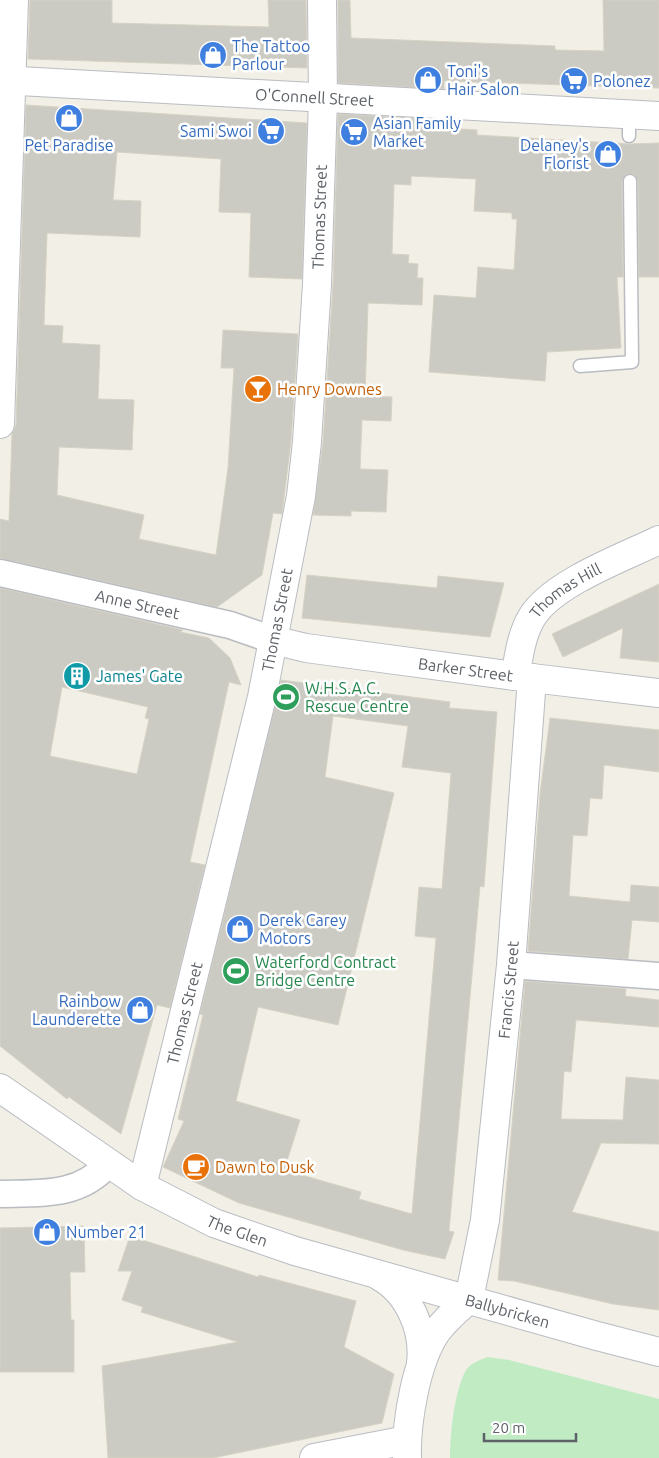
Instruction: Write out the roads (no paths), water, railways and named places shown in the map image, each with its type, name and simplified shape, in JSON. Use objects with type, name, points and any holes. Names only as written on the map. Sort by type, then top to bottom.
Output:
[{"type":"street","points":[[0,424],[6,80],[14,0]]},
{"type":"street","name":"Thomas Street","points":[[142,1186],[262,697],[294,541],[307,442],[317,284],[323,99],[322,0]]},
{"type":"street","name":"O'Connell Street","points":[[6,80],[323,99],[629,126],[659,116]]},
{"type":"street","name":"Thomas Hill","points":[[524,677],[520,647],[528,624],[546,601],[570,584],[659,540]]},
{"type":"street","name":"Anne Street","points":[[0,573],[230,624],[273,640]]},
{"type":"street","name":"Barker Street","points":[[273,640],[306,648],[659,693]]},
{"type":"street","name":"Francis Street","points":[[470,1299],[486,1220],[511,965],[524,677]]},
{"type":"street","points":[[511,965],[659,976]]},
{"type":"street","name":"The Glen","points":[[0,1088],[108,1164],[183,1209],[228,1229],[375,1274],[470,1299]]},
{"type":"street","points":[[0,1194],[52,1193],[68,1190],[90,1181],[108,1164]]},
{"type":"street","name":"The Glen","points":[[375,1274],[399,1291],[410,1308],[421,1346],[420,1367]]},
{"type":"street","name":"Ballybricken","points":[[407,1449],[420,1367],[437,1331],[470,1299],[659,1352]]},
{"type":"street","points":[[314,1458],[407,1449]]},
{"type":"lane","points":[[580,366],[632,362],[630,181]]},
{"type":"place","name":"The Tattoo Parlour","points":[[213,55]]},
{"type":"place","name":"Toni's Hair Salon","points":[[428,80]]},
{"type":"place","name":"Polonez","points":[[574,81]]},
{"type":"place","name":"Pet Paradise","points":[[69,118]]},
{"type":"place","name":"Sami Swoi","points":[[271,131]]},
{"type":"place","name":"Asian Family Market","points":[[354,132]]},
{"type":"place","name":"Delaney's Florist","points":[[608,154]]},
{"type":"place","name":"Henry Downes","points":[[258,389]]},
{"type":"place","name":"James' Gate","points":[[77,676]]},
{"type":"place","name":"W.H.S.A.C. Rescue Centre","points":[[286,697]]},
{"type":"place","name":"Derek Carey Motors","points":[[240,929]]},
{"type":"place","name":"Waterford Contract Bridge Centre","points":[[236,971]]},
{"type":"place","name":"Rainbow Launderette","points":[[140,1010]]},
{"type":"place","name":"Dawn to Dusk","points":[[196,1167]]},
{"type":"place","name":"Number 21","points":[[47,1232]]}]
